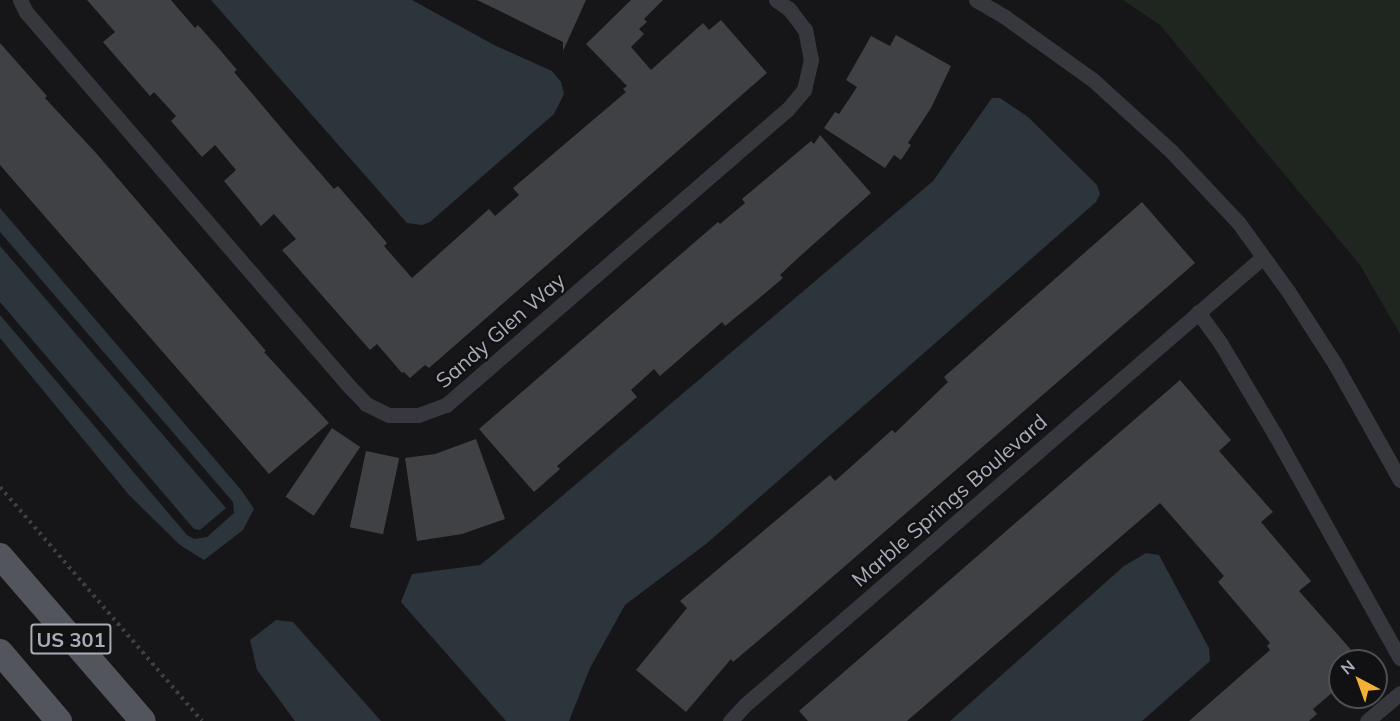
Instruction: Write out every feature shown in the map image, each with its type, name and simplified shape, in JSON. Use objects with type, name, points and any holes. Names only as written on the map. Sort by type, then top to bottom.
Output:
[{"type":"main road","name":"US 301","points":[[0,556],[143,721]]},
{"type":"main road","name":"US 301","points":[[0,652],[59,721]]},
{"type":"street","name":"Sandy Glen Way","points":[[20,0],[26,12],[353,391],[366,404],[389,415],[418,416],[446,405],[787,110],[804,90],[811,60],[805,30],[789,9],[776,0]]},
{"type":"street","points":[[976,0],[1005,17],[1093,80],[1171,151],[1238,222],[1335,364],[1400,480]]},
{"type":"street","name":"Marble Springs Boulevard","points":[[730,721],[754,696],[1263,256]]},
{"type":"street","points":[[1198,312],[1221,344],[1274,433],[1400,658]]},
{"type":"street","points":[[1368,721],[1400,693]]},
{"type":"path","points":[[0,487],[202,721]]},
{"type":"shaded area","points":[[211,0],[412,0],[496,46],[552,71],[561,82],[564,94],[554,114],[430,222],[422,225],[407,223]]},
{"type":"shaded area","points":[[1123,0],[1400,0],[1400,334],[1360,265],[1160,25]]},
{"type":"shaded area","points":[[992,98],[1000,98],[1028,117],[1097,185],[1100,194],[1096,202],[706,544],[625,605],[590,668],[569,721],[506,721],[401,602],[412,574],[480,565],[495,553],[933,181]]},
{"type":"shaded area","points":[[0,208],[242,491],[254,509],[243,530],[204,560],[180,545],[129,495],[0,338],[0,315],[187,535],[194,539],[207,537],[234,513],[233,502],[0,232]]},
{"type":"shaded area","points":[[0,246],[226,508],[200,530],[194,529],[0,302]]},
{"type":"shaded area","points":[[1146,553],[1159,555],[1209,648],[1210,661],[1142,721],[950,721],[1124,566]]},
{"type":"shaded area","points":[[276,620],[293,622],[381,721],[295,721],[257,670],[250,640]]},
{"type":"building","points":[[87,0],[171,0],[195,28],[198,25],[221,51],[237,70],[234,72],[334,189],[338,186],[387,243],[384,246],[412,278],[489,209],[495,216],[519,195],[513,188],[626,92],[623,89],[627,86],[586,44],[631,0],[663,0],[644,19],[647,22],[639,29],[644,34],[631,47],[651,70],[703,23],[709,30],[721,20],[767,73],[429,368],[425,365],[410,378],[404,372],[402,373],[377,344],[370,350],[282,250],[296,239],[274,214],[261,226],[224,181],[236,170],[215,145],[202,157],[171,121],[176,116],[154,92],[150,96],[103,42],[115,32]]},
{"type":"building","points":[[477,0],[586,0],[563,51],[563,42]]},
{"type":"building","points":[[896,35],[951,66],[931,108],[908,143],[911,145],[901,160],[894,155],[885,168],[824,128],[835,112],[839,114],[857,87],[846,80],[871,36],[890,46]]},
{"type":"building","points":[[0,43],[47,96],[45,98],[96,153],[266,351],[264,352],[329,423],[269,474],[0,165]]},
{"type":"building","points":[[820,135],[871,193],[780,275],[783,278],[725,326],[722,322],[660,376],[654,369],[631,390],[637,397],[557,466],[560,469],[534,492],[479,429],[718,222],[720,224],[745,203],[742,199],[811,141],[814,144]]},
{"type":"building","points":[[1142,202],[1195,263],[785,618],[733,662],[731,659],[686,712],[636,670],[687,608],[680,601],[830,475],[835,481],[892,430],[895,433],[948,382],[944,377]]},
{"type":"building","points":[[1180,380],[1231,440],[1219,451],[1273,512],[1261,522],[1311,581],[1299,591],[1350,649],[1328,649],[1328,696],[1313,709],[1317,714],[1309,721],[1189,721],[1270,650],[1267,646],[1270,643],[1218,582],[1224,576],[1160,503],[907,721],[808,721],[799,711]]},
{"type":"building","points":[[332,428],[360,447],[314,516],[286,497]]},
{"type":"building","points":[[476,439],[505,519],[462,534],[417,541],[405,458],[435,454]]},
{"type":"building","points":[[366,451],[399,458],[383,534],[350,527]]}]
